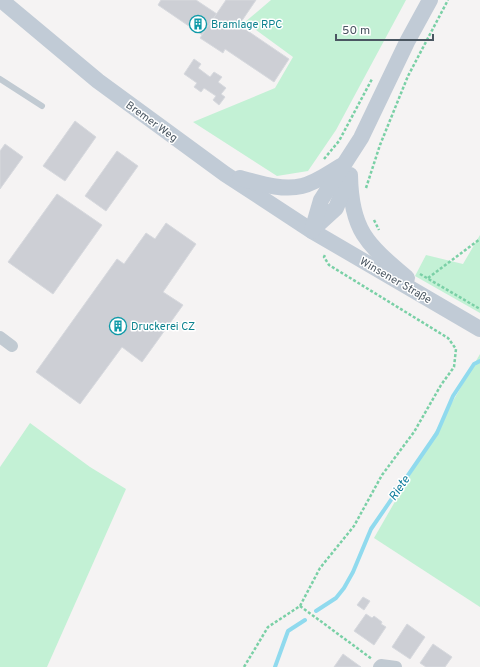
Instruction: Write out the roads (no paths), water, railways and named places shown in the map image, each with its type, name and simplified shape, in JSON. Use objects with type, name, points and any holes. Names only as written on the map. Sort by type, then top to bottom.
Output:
[{"type":"main road","name":"Bremer Weg","points":[[1,0],[104,85],[225,174],[312,231]]},
{"type":"main road","points":[[312,231],[321,200],[347,170],[361,138],[430,0]]},
{"type":"main road","points":[[225,174],[262,184],[282,187],[301,186],[347,170]]},
{"type":"main road","points":[[347,170],[356,221],[365,238],[377,252],[439,305]]},
{"type":"main road","name":"Winsener Straße","points":[[312,231],[480,329]]},
{"type":"street","points":[[0,337],[12,346]]},
{"type":"street","points":[[380,666],[396,667]]},
{"type":"lane","points":[[0,79],[42,106]]},
{"type":"waterway","name":"Riete","points":[[316,611],[336,598],[344,588],[353,572],[371,529],[437,433],[453,396],[474,364],[480,361]]},
{"type":"waterway","name":"Riete","points":[[275,667],[288,631],[305,620]]},
{"type":"place","name":"Bramlage RPC","points":[[198,24]]},
{"type":"place","name":"Druckerei CZ","points":[[118,326]]}]
